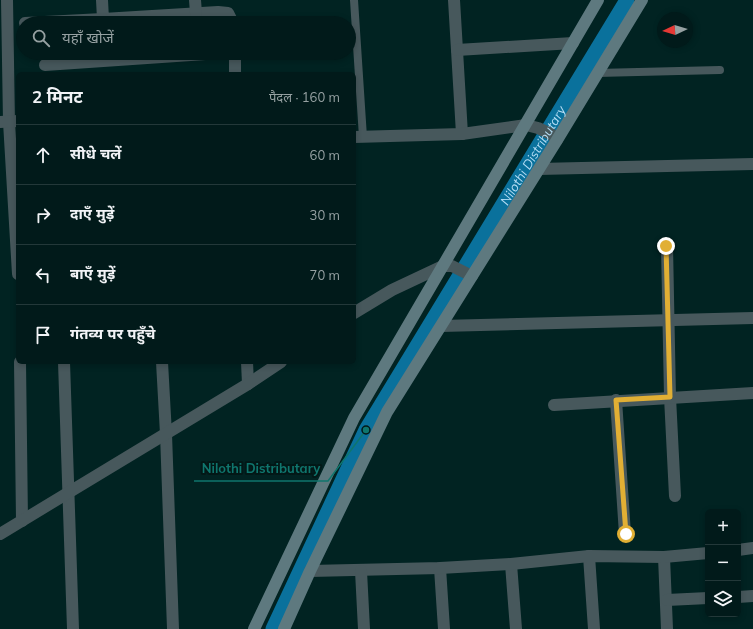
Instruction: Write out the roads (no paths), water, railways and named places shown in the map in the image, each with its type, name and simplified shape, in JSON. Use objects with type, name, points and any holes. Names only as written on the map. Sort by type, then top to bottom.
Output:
[{"type":"street","points":[[7,0],[9,122],[16,240]]},
{"type":"street","points":[[102,0],[103,16]]},
{"type":"street","points":[[195,0],[196,13]]},
{"type":"street","points":[[454,0],[462,134]]},
{"type":"street","points":[[254,629],[354,418],[448,266],[526,125],[598,0]]},
{"type":"street","points":[[284,629],[387,412],[441,326],[469,275],[539,169],[554,137],[597,73],[642,0]]},
{"type":"street","points":[[150,16],[218,12],[228,13],[230,16]]},
{"type":"street","points":[[7,24],[16,23]]},
{"type":"street","points":[[457,50],[573,44]]},
{"type":"street","points":[[45,65],[118,60]]},
{"type":"street","points":[[235,60],[235,72]]},
{"type":"street","points":[[358,137],[462,134],[526,125],[538,128],[554,137]]},
{"type":"street","points":[[539,169],[753,164]]},
{"type":"street","points":[[666,246],[670,397],[675,496]]},
{"type":"street","points":[[356,312],[392,290],[448,266],[469,275]]},
{"type":"street","points":[[441,326],[753,318]]},
{"type":"street","points":[[20,364],[22,521]]},
{"type":"street","points":[[64,364],[73,629]]},
{"type":"street","points":[[162,364],[173,629]]},
{"type":"street","points":[[247,364],[248,384]]},
{"type":"street","points":[[0,534],[248,384],[278,364]]},
{"type":"street","points":[[554,405],[616,400],[753,393]]},
{"type":"street","points":[[616,400],[626,534]]},
{"type":"street","points":[[741,550],[753,548]]},
{"type":"street","points":[[310,572],[511,564],[589,556],[664,557],[705,553]]},
{"type":"street","points":[[589,556],[594,629]]},
{"type":"street","points":[[664,557],[668,629]]},
{"type":"street","points":[[511,564],[516,629]]},
{"type":"street","points":[[440,568],[444,629]]},
{"type":"street","points":[[361,571],[364,629]]},
{"type":"street","points":[[741,597],[753,596]]},
{"type":"street","points":[[667,600],[705,598]]},
{"type":"lane","points":[[354,0],[354,16]]},
{"type":"lane","points":[[354,60],[354,72]]},
{"type":"lane","points":[[597,73],[720,70]]},
{"type":"lane","points":[[356,101],[358,137]]},
{"type":"waterway","name":"Nilothi Distributary","points":[[273,629],[366,430],[627,0]]},
{"type":"place","name":"Nilothi Distributary","points":[[366,430]]}]
